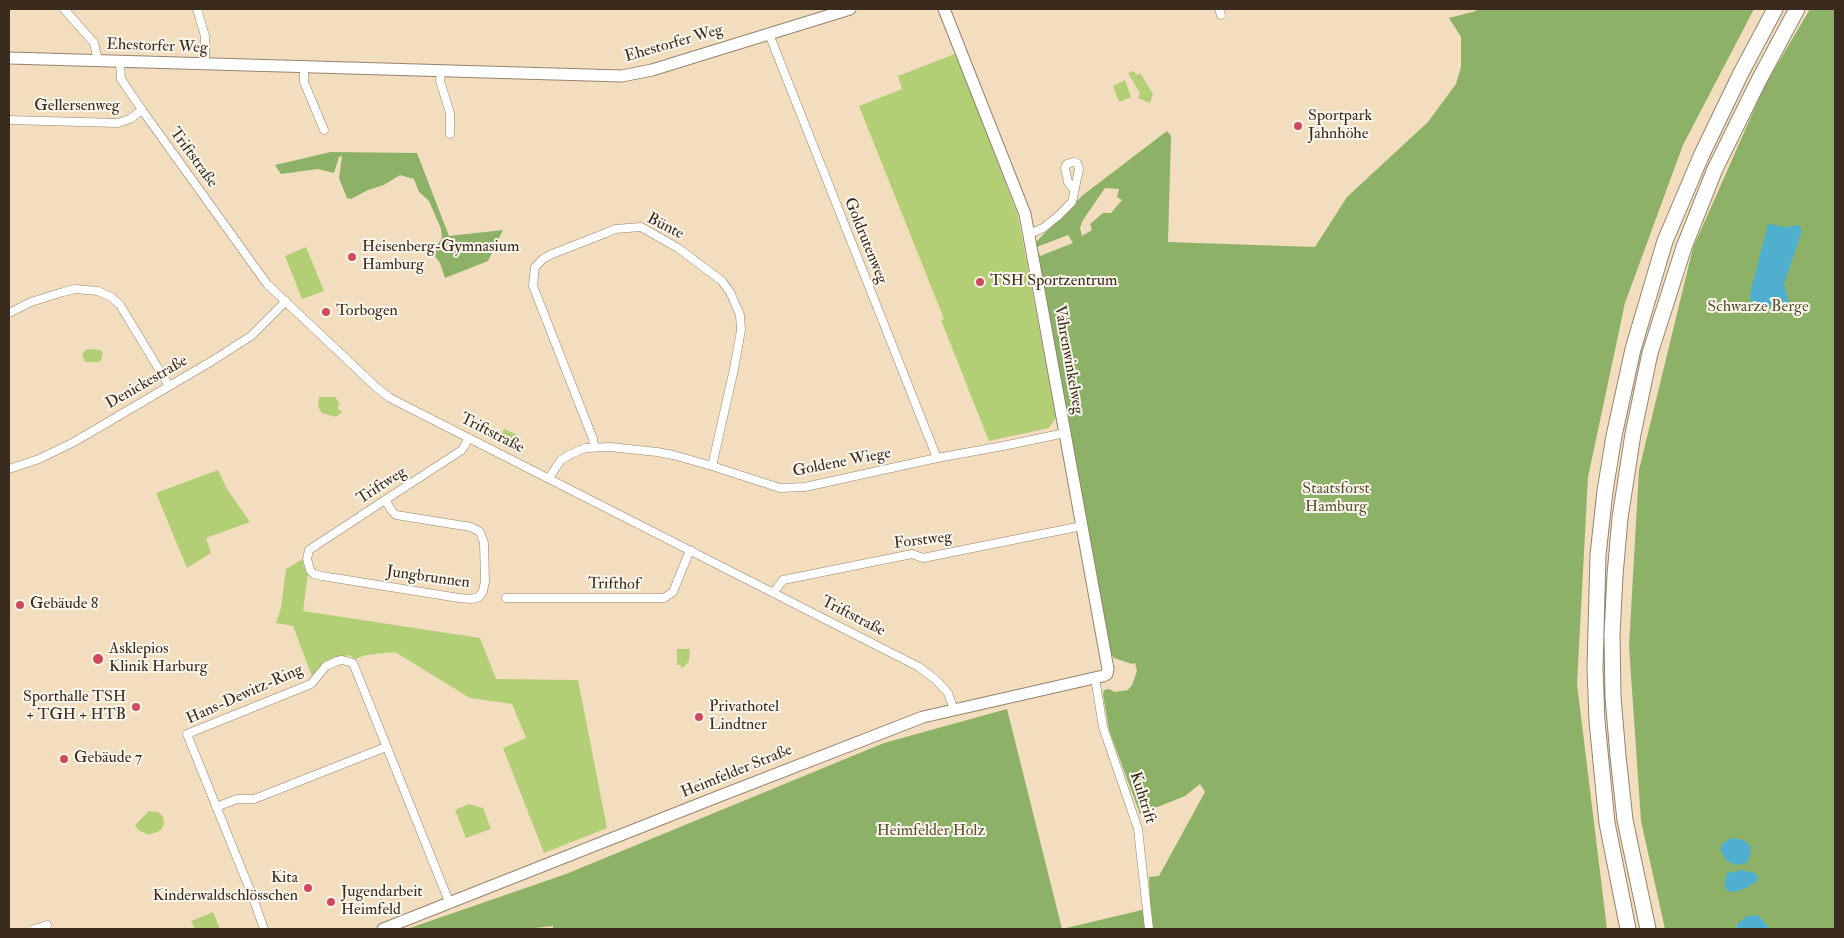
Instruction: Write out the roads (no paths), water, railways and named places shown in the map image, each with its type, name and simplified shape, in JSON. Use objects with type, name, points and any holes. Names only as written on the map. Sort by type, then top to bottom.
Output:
[{"type":"highway","points":[[1628,929],[1607,823],[1597,721],[1595,632],[1598,555],[1605,491],[1614,436],[1633,349],[1666,241],[1702,154],[1741,73],[1775,9]]},
{"type":"highway","points":[[1648,929],[1626,820],[1618,756],[1612,635],[1620,518],[1633,434],[1650,353],[1684,247],[1715,169],[1797,9]]},
{"type":"street","points":[[64,9],[94,43],[98,61]]},
{"type":"street","points":[[198,9],[205,36],[205,65]]},
{"type":"street","name":"Ehestorfer Weg","points":[[9,58],[622,76],[642,73],[850,9]]},
{"type":"street","name":"Vahrenwinkelweg","points":[[944,9],[1025,214],[1108,669]]},
{"type":"street","name":"Goldrutenweg","points":[[769,34],[937,458]]},
{"type":"street","name":"Triftstraße","points":[[120,62],[122,78],[142,110],[240,249],[267,284],[376,388],[390,398],[919,667],[936,680],[948,693],[954,710]]},
{"type":"street","points":[[304,68],[304,82],[324,130]]},
{"type":"street","points":[[441,72],[440,82],[450,113],[450,134]]},
{"type":"street","name":"Gellersenweg","points":[[9,120],[118,123],[130,119],[142,110]]},
{"type":"street","points":[[1029,234],[1043,228],[1058,216],[1072,202],[1074,190]]},
{"type":"street","name":"Bünte","points":[[594,447],[593,439],[533,286],[535,267],[552,254],[615,229],[641,227],[661,236],[722,281],[730,292],[740,315],[741,330],[734,369],[712,466]]},
{"type":"street","points":[[9,313],[31,302],[63,292],[75,290],[98,291],[111,297],[120,305],[169,386]]},
{"type":"street","name":"Denickestraße","points":[[9,469],[45,456],[74,442],[245,340],[286,301]]},
{"type":"street","name":"Goldene Wiege","points":[[549,478],[564,458],[580,450],[594,447],[610,447],[657,452],[712,466],[780,488],[805,487],[937,458],[1065,433]]},
{"type":"street","name":"Triftweg","points":[[307,554],[312,548],[462,450],[469,438]]},
{"type":"street","name":"Jungbrunnen","points":[[307,554],[310,570],[314,574],[459,598],[471,599],[479,597],[485,582],[484,543],[480,532],[471,527],[396,514],[385,500]]},
{"type":"street","name":"Forstweg","points":[[774,592],[783,580],[912,554],[923,558],[1082,526]]},
{"type":"street","name":"Trifthof","points":[[506,598],[664,598],[673,592],[690,550]]},
{"type":"street","name":"Hans-Dewitz-Ring","points":[[264,929],[187,734],[311,684],[320,671],[332,662],[342,660],[353,663],[450,904]]},
{"type":"street","name":"Heimfelder Straße","points":[[388,929],[792,767],[923,717],[1095,678],[1105,675],[1108,669]]},
{"type":"street","name":"Kuhtrift","points":[[1095,678],[1105,733],[1138,829],[1149,929]]},
{"type":"street","points":[[216,808],[237,799],[254,799],[386,747]]},
{"type":"street","points":[[34,929],[47,925]]},
{"type":"water","points":[[1768,224],[1786,227],[1799,225],[1802,231],[1784,284],[1789,303],[1770,307],[1751,304],[1750,294]]},
{"type":"water","points":[[1732,838],[1744,840],[1751,847],[1747,863],[1735,865],[1726,860],[1720,849],[1723,843]]},
{"type":"water","points":[[1743,870],[1758,876],[1757,881],[1736,892],[1728,891],[1724,886],[1727,873]]},
{"type":"water","points":[[1756,915],[1770,929],[1736,929],[1737,924],[1747,916]]},
{"type":"place","name":"Sportpark Jahnhöhe","points":[[1298,126]]},
{"type":"place","name":"Heisenberg-Gymnasium Hamburg","points":[[352,257]]},
{"type":"place","name":"TSH Sportzentrum","points":[[980,282]]},
{"type":"place","name":"Torbogen","points":[[326,312]]},
{"type":"place","name":"Gebäude 8","points":[[20,605]]},
{"type":"place","name":"Asklepios Klinik Harburg","points":[[98,659]]},
{"type":"place","name":"Sporthalle TSH + TGH + HTB","points":[[136,707]]},
{"type":"place","name":"Privathotel Lindtner","points":[[699,717]]},
{"type":"place","name":"Gebäude 7","points":[[64,759]]},
{"type":"place","name":"Kita Kinderwaldschlösschen","points":[[308,888]]},
{"type":"place","name":"Jugendarbeit Heimfeld","points":[[331,902]]},
{"type":"park label","name":"Schwarze Berge","points":[[1758,308]]},
{"type":"park label","name":"Staatsforst Hamburg","points":[[1336,499]]},
{"type":"park label","name":"Heimfelder Holz","points":[[931,832]]}]
